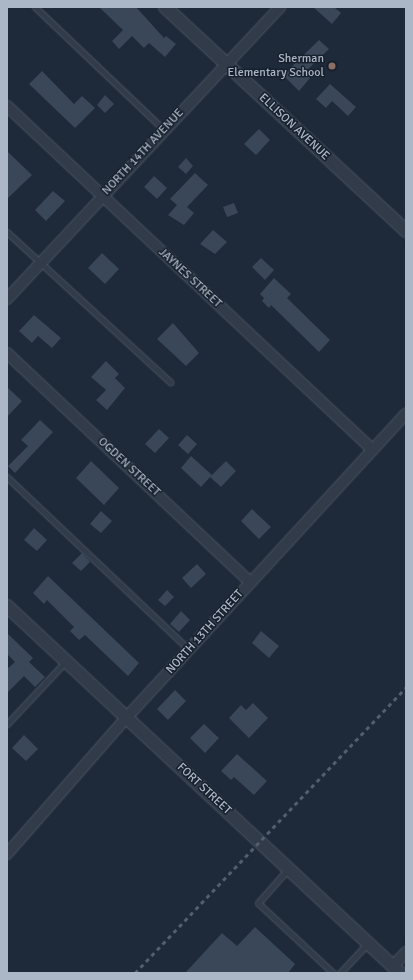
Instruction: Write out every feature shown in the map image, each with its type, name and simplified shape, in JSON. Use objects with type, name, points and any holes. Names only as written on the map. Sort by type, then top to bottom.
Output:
[{"type":"street","name":"ELLISON AVENUE","points":[[165,7],[406,231]]},
{"type":"street","name":"NORTH 14TH AVENUE","points":[[7,298],[280,7]]},
{"type":"street","name":"JAYNES STREET","points":[[7,106],[373,450]]},
{"type":"street","name":"OGDEN STREET","points":[[7,353],[250,582]]},
{"type":"street","name":"NORTH 13TH STREET","points":[[7,854],[250,582],[406,414]]},
{"type":"street","name":"FORT STREET","points":[[7,606],[396,970]]},
{"type":"street","points":[[396,970],[406,952]]},
{"type":"lane","points":[[35,7],[164,130]]},
{"type":"lane","points":[[7,232],[170,382]]},
{"type":"lane","points":[[7,477],[189,651]]},
{"type":"lane","points":[[7,724],[66,661]]},
{"type":"lane","points":[[288,868],[258,903],[333,973]]},
{"type":"lane","points":[[340,973],[368,943]]},
{"type":"building","points":[[99,7],[136,7],[164,38],[166,36],[176,44],[165,57],[149,43],[144,48],[132,36],[119,49],[112,41],[123,30]]},
{"type":"building","points":[[313,7],[334,7],[341,13],[332,24]]},
{"type":"building","points":[[319,40],[329,49],[304,73],[310,78],[299,91],[283,75]]},
{"type":"building","points":[[42,71],[74,104],[82,96],[95,108],[75,128],[29,84]]},
{"type":"building","points":[[330,84],[356,107],[348,116],[332,101],[326,108],[316,99]]},
{"type":"building","points":[[105,95],[114,104],[105,113],[97,105]]},
{"type":"building","points":[[259,129],[270,140],[256,155],[244,144]]},
{"type":"building","points":[[7,151],[32,175],[7,199]]},
{"type":"building","points":[[186,158],[193,166],[186,174],[178,167]]},
{"type":"building","points":[[195,173],[208,185],[187,207],[194,213],[184,225],[168,215],[177,205],[170,199]]},
{"type":"building","points":[[154,176],[167,188],[157,199],[144,187]]},
{"type":"building","points":[[53,191],[65,201],[46,221],[35,210]]},
{"type":"building","points":[[234,203],[238,213],[227,217],[223,207]]},
{"type":"building","points":[[213,230],[227,242],[215,254],[200,244]]},
{"type":"building","points":[[102,253],[119,269],[105,284],[88,268]]},
{"type":"building","points":[[261,258],[274,270],[265,280],[252,267]]},
{"type":"building","points":[[274,278],[291,294],[287,298],[330,340],[319,352],[271,305],[269,308],[262,301],[264,298],[260,294]]},
{"type":"building","points":[[34,315],[61,338],[52,348],[38,336],[32,343],[19,331]]},
{"type":"building","points":[[173,323],[199,353],[186,366],[157,339]]},
{"type":"building","points":[[106,361],[119,374],[115,378],[125,388],[107,410],[96,400],[106,390],[91,377]]},
{"type":"building","points":[[7,387],[22,401],[7,417]]},
{"type":"building","points":[[40,420],[53,432],[15,473],[8,466],[28,446],[21,440]]},
{"type":"building","points":[[159,429],[169,438],[155,453],[145,444]]},
{"type":"building","points":[[187,435],[197,444],[188,454],[178,445]]},
{"type":"building","points":[[191,456],[212,475],[201,487],[181,468]]},
{"type":"building","points":[[91,461],[119,488],[104,505],[76,478]]},
{"type":"building","points":[[226,461],[236,471],[221,487],[210,477]]},
{"type":"building","points":[[252,509],[271,527],[259,539],[241,521]]},
{"type":"building","points":[[101,511],[112,521],[101,533],[90,524]]},
{"type":"building","points":[[34,528],[47,540],[37,551],[24,540]]},
{"type":"building","points":[[82,553],[90,562],[81,571],[72,563]]},
{"type":"building","points":[[197,564],[206,574],[191,588],[182,578]]},
{"type":"building","points":[[48,576],[139,663],[128,676],[85,635],[79,640],[70,631],[74,627],[47,600],[44,604],[33,593]]},
{"type":"building","points":[[167,590],[174,597],[165,606],[158,600]]},
{"type":"building","points":[[181,611],[190,620],[179,632],[170,624]]},
{"type":"building","points":[[261,631],[279,646],[269,658],[252,643]]},
{"type":"building","points":[[7,633],[33,658],[29,662],[45,677],[35,687],[24,676],[7,693],[7,669],[15,662],[7,654]]},
{"type":"building","points":[[175,690],[186,701],[168,720],[157,709]]},
{"type":"building","points":[[253,703],[268,718],[249,738],[229,718],[241,705],[246,710]]},
{"type":"building","points":[[204,724],[219,738],[205,753],[190,738]]},
{"type":"building","points":[[24,735],[38,749],[26,761],[12,748]]},
{"type":"building","points":[[237,754],[267,781],[254,795],[234,777],[231,780],[221,771]]},
{"type":"building","points":[[255,927],[295,964],[288,973],[185,973],[222,933],[237,946]]},
{"type":"railway","points":[[135,973],[406,687]]},
{"type":"place","name":"Sherman Elementary School","points":[[332,66]]}]
